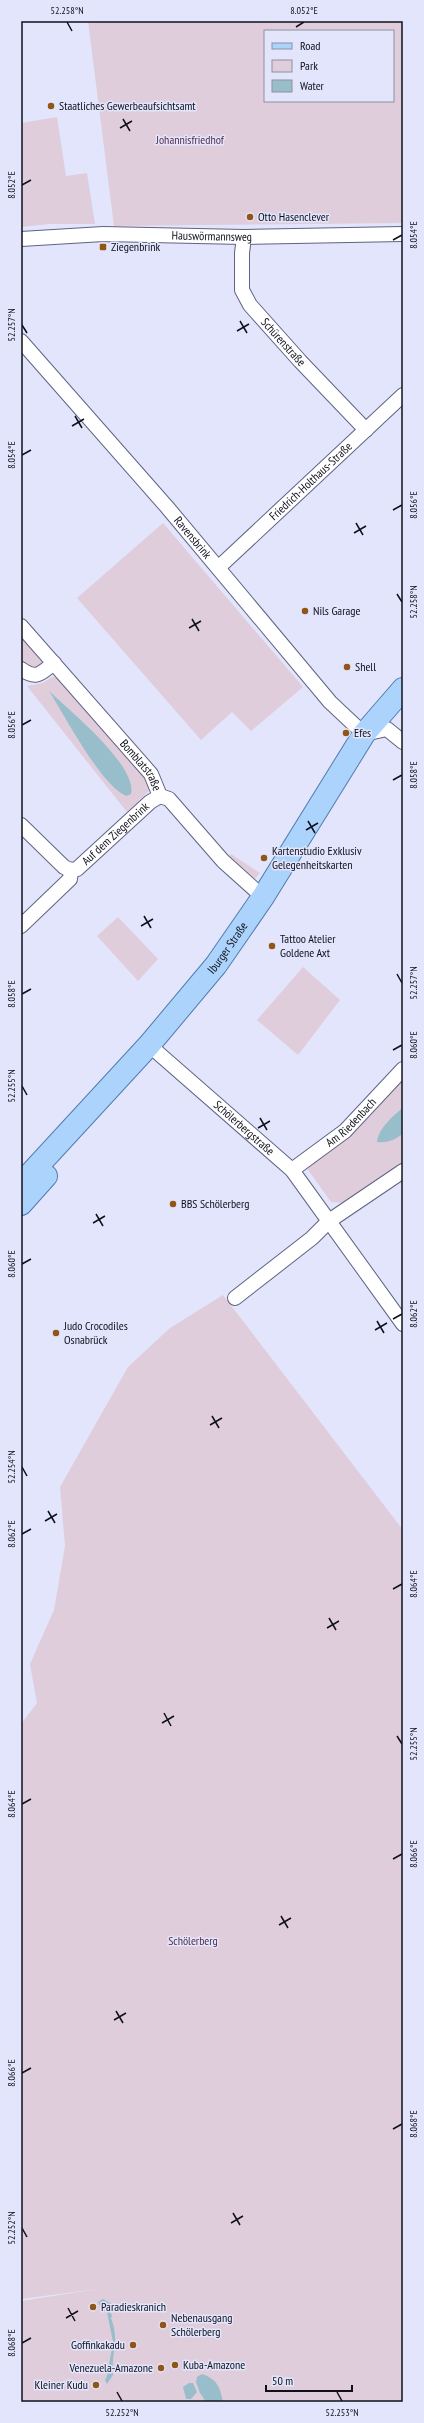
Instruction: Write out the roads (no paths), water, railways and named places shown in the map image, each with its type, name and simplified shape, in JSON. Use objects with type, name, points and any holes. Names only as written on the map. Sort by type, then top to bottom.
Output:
[{"type":"main road","name":"Iburger Straße","points":[[21,1204],[154,1049],[216,965],[263,897],[364,734],[403,689]]},
{"type":"main road","name":"Iburger Straße","points":[[21,1184],[218,986],[263,921],[349,782],[395,735],[403,709]]},
{"type":"street","name":"Hauswörmannsweg","points":[[24,241],[103,234],[244,236],[403,234]]},
{"type":"street","name":"Schürenstraße","points":[[244,236],[242,253],[242,290],[250,304],[366,430]]},
{"type":"street","name":"Ravensbrink","points":[[21,341],[167,507],[330,702],[364,734]]},
{"type":"street","name":"Friedrich-Holthaus-Straße","points":[[218,568],[403,395]]},
{"type":"street","name":"Bomblatstraße","points":[[21,626],[151,774],[160,796],[169,799],[223,861],[263,897]]},
{"type":"street","points":[[21,669],[30,676],[38,675],[54,663]]},
{"type":"street","points":[[364,734],[395,735]]},
{"type":"street","name":"Auf dem Ziegenbrink","points":[[71,870],[84,865],[150,802],[160,796]]},
{"type":"street","name":"Auf dem Ziegenbrink","points":[[21,825],[59,863],[71,870]]},
{"type":"street","name":"Auf dem Ziegenbrink","points":[[21,926],[70,879],[71,870]]},
{"type":"street","name":"Schölerbergstraße","points":[[154,1049],[292,1170],[403,1324]]},
{"type":"street","name":"Am Riedenbach","points":[[292,1170],[345,1131],[403,1069]]},
{"type":"street","points":[[235,1298],[312,1238],[329,1221],[403,1171]]},
{"type":"water","points":[[49,691],[85,724],[113,754],[124,769],[130,782],[131,794],[126,796],[105,778],[94,764]]},
{"type":"water","points":[[403,1107],[403,1134],[391,1141],[377,1142],[383,1127]]},
{"type":"water","points":[[103,2299],[112,2304],[109,2307],[115,2334],[113,2375],[107,2384],[105,2380],[113,2342],[107,2312],[102,2309],[98,2302]]},
{"type":"water","points":[[202,2374],[211,2378],[217,2384],[221,2392],[223,2402],[206,2402],[200,2393],[196,2382],[197,2377]]},
{"type":"water","points":[[189,2383],[193,2383],[197,2392],[191,2399],[186,2399],[183,2387]]},
{"type":"place","name":"Staatliches Gewerbeaufsichtsamt","points":[[51,106]]},
{"type":"place","name":"Otto Hasenclever","points":[[250,217]]},
{"type":"place","name":"Ziegenbrink","points":[[103,247]]},
{"type":"place","name":"Nils Garage","points":[[305,611]]},
{"type":"place","name":"Shell","points":[[347,667]]},
{"type":"place","name":"Efes","points":[[346,733]]},
{"type":"place","name":"Kartenstudio Exklusiv Gelegenheitskarten","points":[[264,858]]},
{"type":"place","name":"Tattoo Atelier Goldene Axt","points":[[272,946]]},
{"type":"place","name":"BBS Schölerberg","points":[[173,1204]]},
{"type":"place","name":"Judo Crocodiles Osnabrück","points":[[56,1333]]},
{"type":"place","name":"Paradieskranich","points":[[93,2307]]},
{"type":"place","name":"Nebenausgang Schölerberg","points":[[163,2325]]},
{"type":"place","name":"Goffinkakadu","points":[[133,2345]]},
{"type":"place","name":"Kuba-Amazone","points":[[175,2365]]},
{"type":"place","name":"Venezuela-Amazone","points":[[161,2368]]},
{"type":"place","name":"Kleiner Kudu","points":[[96,2385]]},
{"type":"park label","name":"Johannisfriedhof","points":[[190,140]]},
{"type":"park label","name":"Schölerberg","points":[[193,1941]]}]
